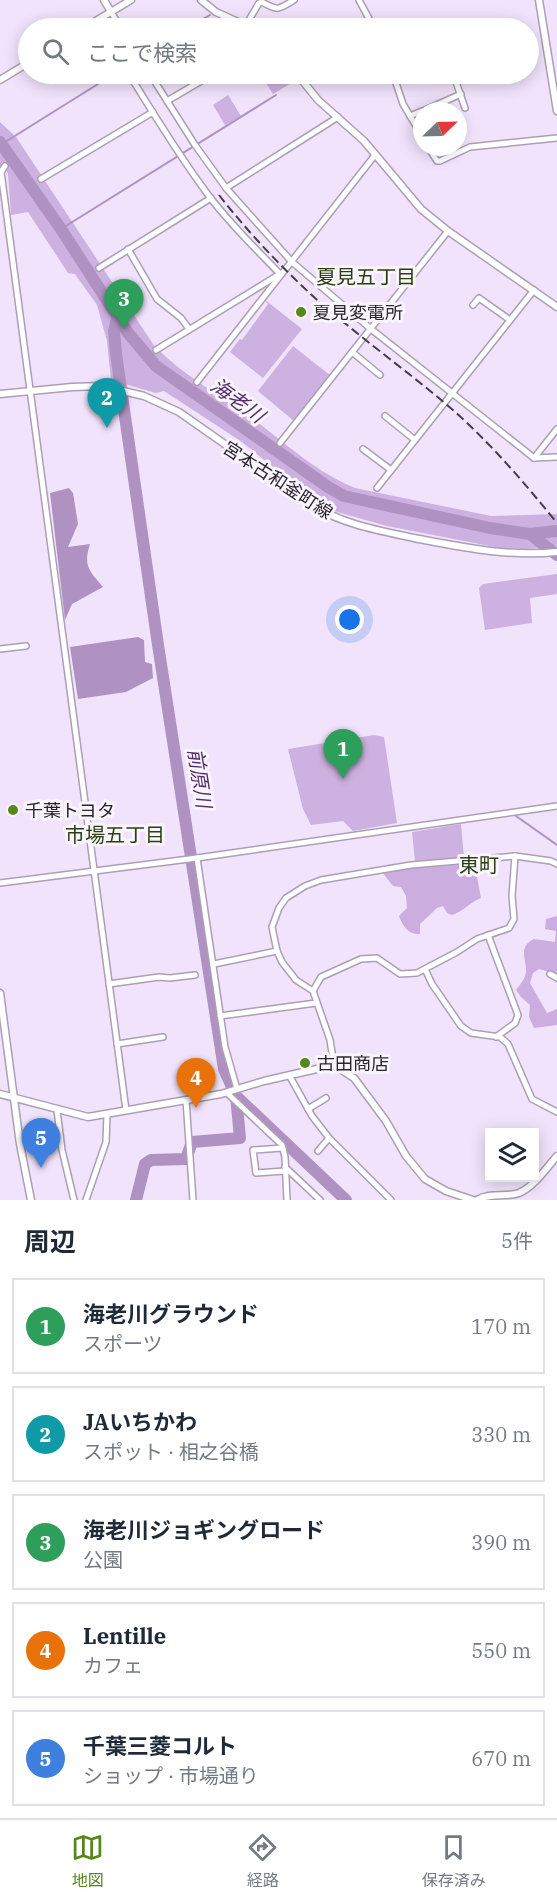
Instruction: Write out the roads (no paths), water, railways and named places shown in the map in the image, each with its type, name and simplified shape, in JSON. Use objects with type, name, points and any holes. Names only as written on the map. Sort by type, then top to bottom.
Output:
[{"type":"street","points":[[104,0],[115,18]]},
{"type":"street","points":[[101,18],[131,0]]},
{"type":"street","points":[[201,0],[216,12],[229,18]]},
{"type":"street","points":[[253,18],[261,2],[280,9],[294,0]]},
{"type":"street","points":[[359,0],[369,18]]},
{"type":"street","points":[[539,0],[557,111]]},
{"type":"street","points":[[0,80],[18,69]]},
{"type":"street","points":[[135,84],[211,198],[280,274]]},
{"type":"street","points":[[156,84],[195,145],[226,188],[292,262],[371,329],[534,458],[557,457]]},
{"type":"street","points":[[167,101],[196,84]]},
{"type":"street","points":[[305,84],[318,100],[364,141],[415,203],[448,231],[557,307]]},
{"type":"street","points":[[396,84],[413,121]]},
{"type":"street","points":[[457,84],[463,102]]},
{"type":"street","points":[[443,102],[461,94]]},
{"type":"street","points":[[41,179],[153,112]]},
{"type":"street","points":[[226,188],[338,117]]},
{"type":"street","points":[[467,148],[557,138]]},
{"type":"street","points":[[197,382],[375,155]]},
{"type":"street","points":[[433,156],[436,161],[451,156]]},
{"type":"street","points":[[4,166],[1,172],[29,391],[126,1110]]},
{"type":"street","points":[[99,268],[211,198]]},
{"type":"street","points":[[280,443],[448,231]]},
{"type":"street","points":[[128,249],[157,300],[181,318],[189,329]]},
{"type":"street","points":[[156,350],[280,274]]},
{"type":"street","points":[[377,488],[534,290]]},
{"type":"street","points":[[473,305],[479,298],[510,320]]},
{"type":"street","points":[[352,352],[380,375]]},
{"type":"street","name":"宮本古和釜町線","points":[[29,391],[86,386],[117,389],[151,399],[179,412],[313,506],[336,519],[357,526],[496,553],[557,552]]},
{"type":"street","points":[[0,394],[29,391]]},
{"type":"street","points":[[385,417],[415,440]]},
{"type":"street","points":[[534,458],[557,429]]},
{"type":"street","points":[[363,448],[391,470]]},
{"type":"street","points":[[0,649],[26,646]]},
{"type":"street","points":[[0,883],[196,858],[557,806]]},
{"type":"street","points":[[334,1065],[330,1040],[313,991],[296,980],[282,962],[277,951],[272,927],[279,908],[286,898],[304,886],[321,880],[411,865],[515,856],[551,861],[557,864]]},
{"type":"street","points":[[313,991],[321,977],[361,959],[377,958],[400,974],[417,973],[477,939],[512,925],[515,856]]},
{"type":"street","points":[[196,858],[232,1090],[283,1148],[287,1200]]},
{"type":"street","points":[[488,935],[518,1015],[515,1023],[496,1037]]},
{"type":"street","points":[[214,964],[277,951]]},
{"type":"street","points":[[425,969],[432,984],[461,1026],[471,1034],[496,1037],[508,1044],[532,1099],[557,1112]]},
{"type":"street","points":[[550,974],[557,978]]},
{"type":"street","points":[[108,984],[195,975]]},
{"type":"street","points":[[0,993],[23,1167],[31,1200]]},
{"type":"street","points":[[220,1016],[316,1003]]},
{"type":"street","points":[[117,1044],[163,1037]]},
{"type":"street","points":[[0,1094],[88,1117],[186,1100],[334,1065],[354,1078],[386,1121],[405,1156],[425,1179],[446,1191],[475,1200],[485,1196],[518,1194],[531,1184],[557,1156]]},
{"type":"street","points":[[289,1075],[308,1109],[329,1138],[391,1200]]},
{"type":"street","points":[[308,1109],[326,1098]]},
{"type":"street","points":[[186,1100],[193,1200]]},
{"type":"street","points":[[57,1110],[62,1150],[74,1200]]},
{"type":"street","points":[[86,1200],[106,1142],[106,1114]]},
{"type":"street","points":[[318,1151],[329,1138]]},
{"type":"street","points":[[283,1148],[253,1150],[255,1173],[285,1169],[320,1200]]},
{"type":"waterway","points":[[205,18],[210,15]]},
{"type":"waterway","points":[[2,144],[98,84]]},
{"type":"waterway","points":[[61,229],[276,95]]},
{"type":"waterway","name":"海老川","points":[[0,142],[61,229],[128,333],[156,366],[328,487],[344,496],[490,528],[530,534],[557,531]]},
{"type":"waterway","name":"前原川","points":[[118,315],[114,331],[116,354],[158,645],[224,1069],[236,1096],[346,1200]]},
{"type":"waterway","points":[[530,534],[557,555]]},
{"type":"waterway","points":[[516,816],[557,845]]},
{"type":"waterway","points":[[136,1200],[145,1164],[151,1160],[186,1159],[192,1142],[240,1138],[236,1096]]},
{"type":"railway","points":[[219,195],[289,274],[315,298],[476,431],[557,523]]},
{"type":"place","name":"夏見変電所","points":[[301,312]]},
{"type":"place","name":"海老川ジョギングロード","points":[[124,329]]},
{"type":"place","name":"JAいちかわ","points":[[107,428]]},
{"type":"place","name":"海老川グラウンド","points":[[343,779]]},
{"type":"place","name":"千葉トヨタ","points":[[13,810]]},
{"type":"place","name":"古田商店","points":[[305,1063]]},
{"type":"place","name":"Lentille","points":[[196,1108]]},
{"type":"place","name":"千葉三菱コルト","points":[[41,1168]]},
{"type":"district","name":"夏見五丁目","points":[[366,276]]},
{"type":"district","name":"市場五丁目","points":[[115,834]]},
{"type":"district","name":"東町","points":[[479,864]]}]
